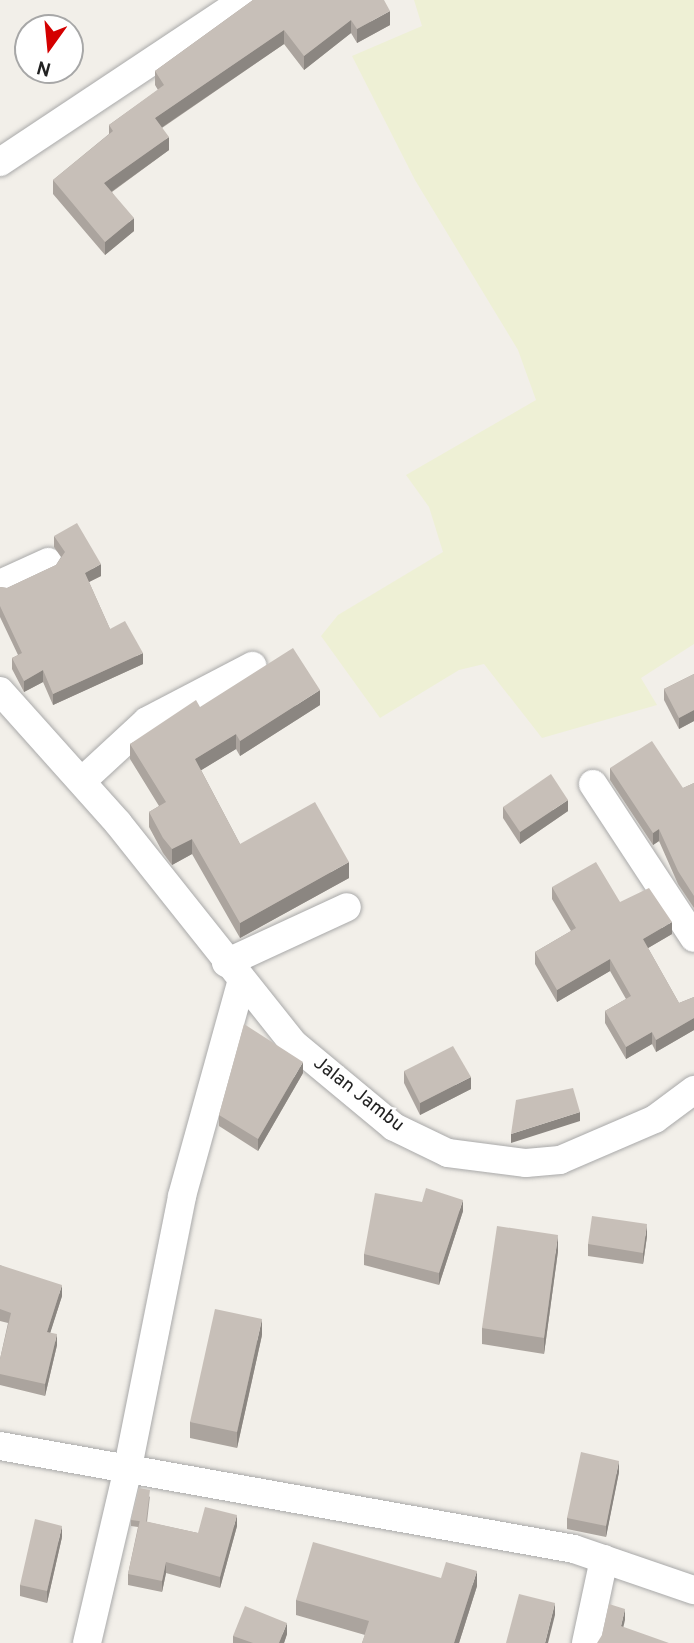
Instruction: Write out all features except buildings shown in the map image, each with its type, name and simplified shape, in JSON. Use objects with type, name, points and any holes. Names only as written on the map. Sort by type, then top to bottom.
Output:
[{"type":"street","points":[[0,162],[244,0]]},
{"type":"street","points":[[0,584],[48,562]]},
{"type":"street","points":[[82,782],[147,721],[252,666]]},
{"type":"street","name":"Jalan Jambu","points":[[0,691],[82,782],[294,1044],[350,1094],[394,1127],[448,1153],[526,1163],[560,1160],[656,1119],[694,1090]]},
{"type":"street","points":[[593,784],[694,937]]},
{"type":"street","points":[[87,1643],[127,1472],[182,1196],[234,973],[347,907]]},
{"type":"street","points":[[0,1446],[127,1472],[574,1549],[694,1590]]},
{"type":"street","points":[[586,1643],[604,1559]]},
{"type":"green space","points":[[414,0],[694,0],[694,644],[641,678],[657,705],[542,738],[484,664],[459,670],[380,718],[321,636],[338,615],[443,552],[429,507],[406,475],[536,400],[518,350],[415,180],[352,56],[422,26]]}]
